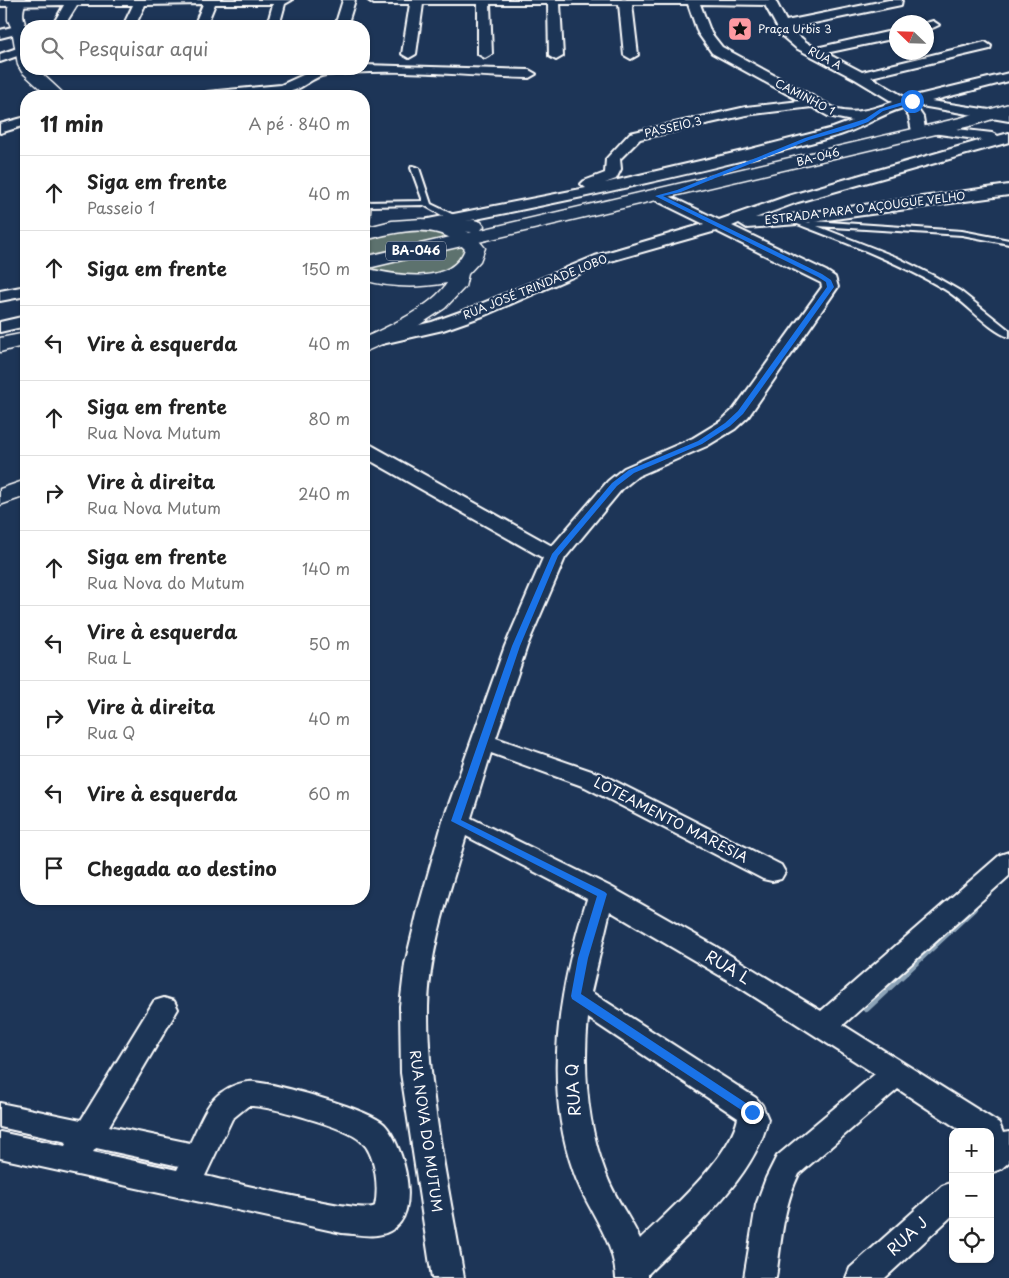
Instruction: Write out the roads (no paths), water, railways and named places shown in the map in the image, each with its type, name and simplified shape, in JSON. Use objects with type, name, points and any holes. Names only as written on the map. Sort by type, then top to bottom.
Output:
[{"type":"main road","points":[[20,1],[12,22],[20,42]]},
{"type":"main road","points":[[35,75],[51,90]]},
{"type":"main road","name":"BA-046","points":[[528,226],[1003,113]]},
{"type":"main road","points":[[679,191],[807,139]]},
{"type":"main road","points":[[425,225],[458,233],[471,248]]},
{"type":"main road","points":[[370,232],[395,226],[528,226]]},
{"type":"main road","points":[[471,248],[528,226]]},
{"type":"main road","points":[[370,276],[407,282],[443,277],[458,272],[468,265],[471,248]]},
{"type":"main road","name":"BA-046","points":[[370,263],[471,248]]},
{"type":"main road","points":[[373,343],[418,316],[448,294],[457,280],[458,272]]},
{"type":"main road","points":[[407,282],[420,302],[418,316]]},
{"type":"main road","points":[[0,345],[20,340]]},
{"type":"main road","points":[[1,498],[20,490]]},
{"type":"street","points":[[275,20],[280,0]]},
{"type":"street","points":[[0,2],[286,0]]},
{"type":"street","points":[[343,20],[349,0]]},
{"type":"street","points":[[374,0],[769,1]]},
{"type":"street","points":[[625,0],[631,55]]},
{"type":"street","points":[[62,20],[73,1]]},
{"type":"street","points":[[132,20],[140,1]]},
{"type":"street","points":[[202,20],[210,1]]},
{"type":"street","points":[[409,54],[417,1]]},
{"type":"street","points":[[484,1],[484,54]]},
{"type":"street","points":[[554,1],[556,56]]},
{"type":"street","name":"CAMINHO 1","points":[[693,1],[708,42],[736,62],[814,103],[848,117],[872,116]]},
{"type":"street","name":"RUA A","points":[[769,1],[786,33],[813,52],[906,101],[1003,113]]},
{"type":"street","points":[[782,26],[897,2]]},
{"type":"street","points":[[0,34],[12,22]]},
{"type":"street","points":[[813,52],[889,36]]},
{"type":"street","points":[[860,76],[985,46]]},
{"type":"street","points":[[0,58],[20,51]]},
{"type":"street","points":[[370,69],[435,69],[484,74],[529,74]]},
{"type":"street","points":[[262,90],[290,87],[313,75]]},
{"type":"street","points":[[425,225],[561,198],[807,139],[872,116],[906,101],[1009,77]]},
{"type":"street","points":[[906,101],[925,131],[1007,137]]},
{"type":"street","name":"PASSEIO 3","points":[[561,198],[570,190],[611,176],[614,169],[613,159],[629,140],[635,136],[746,111],[814,103]]},
{"type":"street","points":[[0,129],[20,123]]},
{"type":"street","points":[[658,196],[719,225],[793,199],[1007,137]]},
{"type":"street","name":"ESTRADA PARA O AÇOUGUE VELHO","points":[[719,225],[800,221],[1009,190]]},
{"type":"street","name":"RUA JOSÉ TRINDADE LOBO","points":[[373,343],[437,326],[477,312],[601,259],[719,225]]},
{"type":"street","name":"RUA NOVA DO MUTUM","points":[[448,1278],[416,1073],[414,1036],[419,964],[432,906],[456,821],[516,646],[554,556],[615,485],[632,472],[700,442],[728,425],[741,413],[830,287],[829,282],[820,276],[719,225]]},
{"type":"street","points":[[0,296],[20,292]]},
{"type":"street","points":[[0,327],[20,322]]},
{"type":"street","points":[[370,452],[554,556]]},
{"type":"street","name":"LOTEAMENTO MARESIA","points":[[483,742],[594,781],[772,872]]},
{"type":"street","name":"RUA L","points":[[456,821],[602,894],[686,942],[896,1073],[997,1143]]},
{"type":"street","points":[[823,1026],[1009,861]]},
{"type":"street","name":"RUA Q","points":[[602,894],[583,958],[576,996],[571,1052],[571,1084],[576,1125],[590,1173],[601,1201],[630,1251],[632,1273]]},
{"type":"street","points":[[576,996],[752,1112],[752,1127],[742,1146],[719,1178],[632,1273]]},
{"type":"street","points":[[71,1160],[164,1009]]},
{"type":"street","points":[[760,1278],[774,1199],[780,1178],[788,1165],[896,1073]]},
{"type":"street","points":[[0,1145],[342,1219],[367,1222],[380,1221],[388,1215],[392,1206],[392,1195],[384,1148],[371,1130],[355,1122],[253,1094],[229,1101],[221,1111],[185,1185]]},
{"type":"street","points":[[0,1115],[198,1157]]},
{"type":"street","name":"RUA J","points":[[862,1278],[949,1199]]},
{"type":"lane","points":[[415,168],[427,203]]},
{"type":"lane","points":[[370,204],[427,203],[440,212],[455,218]]},
{"type":"lane","points":[[800,221],[962,232],[1009,242]]},
{"type":"lane","points":[[800,221],[949,288],[977,308],[992,324],[1009,334]]},
{"type":"waterway","points":[[866,1008],[973,908]]},
{"type":"place","name":"Praça Urbis 3","points":[[740,29]]}]
